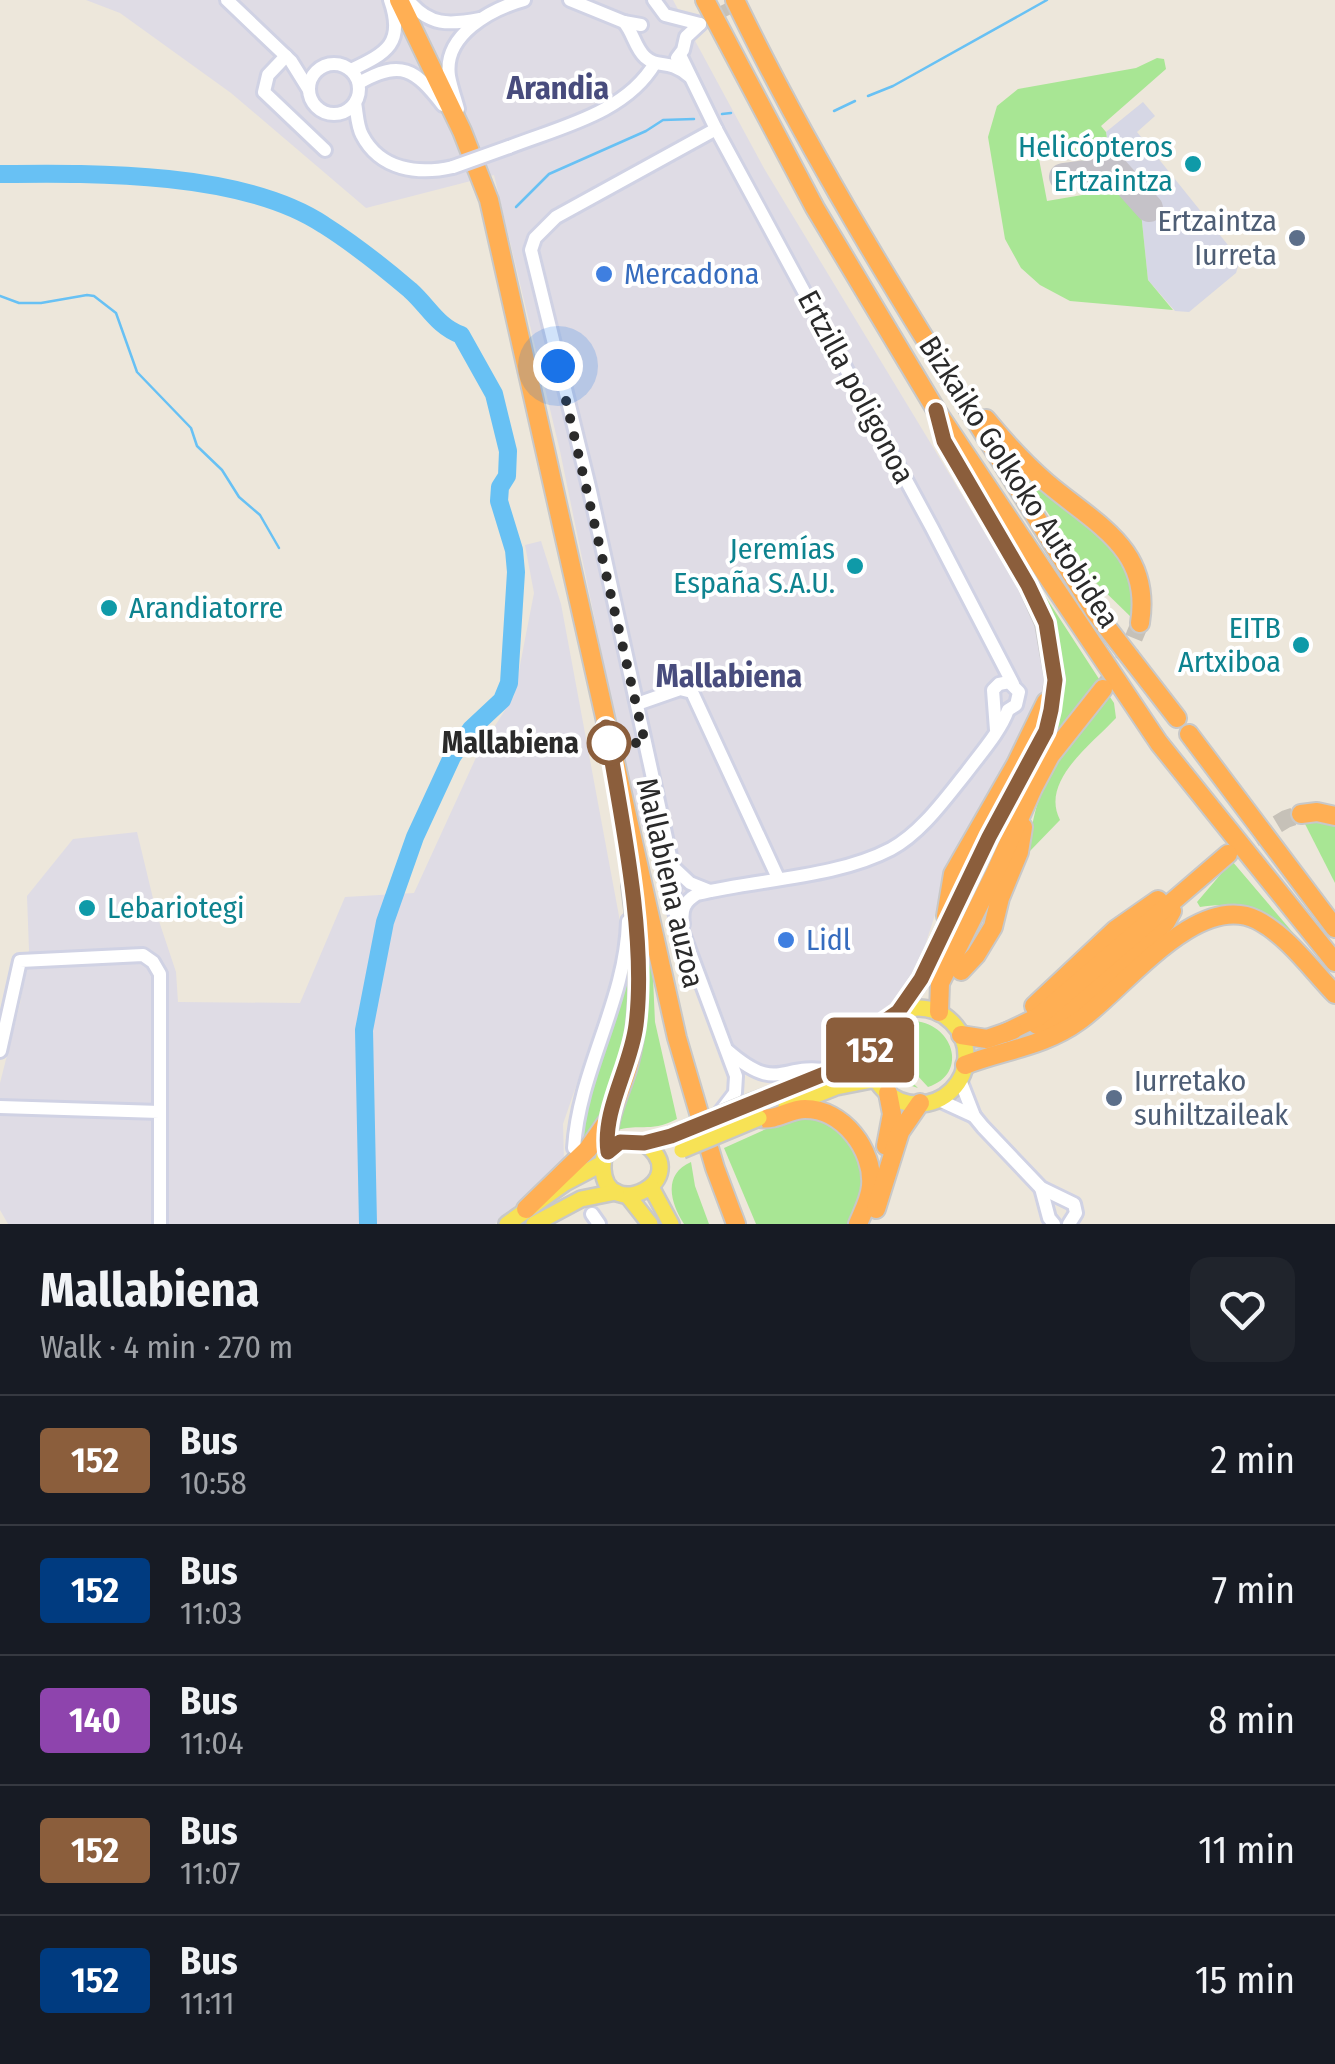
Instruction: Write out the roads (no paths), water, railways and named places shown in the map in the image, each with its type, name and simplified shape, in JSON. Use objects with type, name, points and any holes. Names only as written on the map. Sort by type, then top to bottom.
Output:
[{"type":"highway","name":"Mallabiena auzoa","points":[[399,0],[462,131],[488,200],[684,1065]]},
{"type":"highway","name":"Bizkaiko Golkoko Autobidea","points":[[705,0],[815,208],[936,410],[1159,743],[1335,962]]},
{"type":"highway","name":"Bizkaiko Golkoko Autobidea","points":[[735,0],[816,155],[1095,612],[1177,718]]},
{"type":"highway","points":[[945,368],[1021,457],[1108,530],[1126,552],[1137,569],[1142,592],[1140,623]]},
{"type":"highway","points":[[936,410],[944,441],[1046,623],[1053,654],[1054,688],[1046,731],[1011,809],[972,919],[940,983],[943,1015]]},
{"type":"highway","points":[[943,1015],[961,970],[995,914],[1019,852],[1011,809],[1016,764],[1054,688]]},
{"type":"highway","points":[[898,1012],[921,979],[983,849],[1103,688]]},
{"type":"highway","points":[[605,1157],[610,1118],[629,1064],[638,987],[629,874],[606,727]]},
{"type":"highway","points":[[1189,734],[1335,928]]},
{"type":"highway","points":[[1301,814],[1335,816]]},
{"type":"highway","points":[[962,1035],[987,1039],[1038,1017],[1228,854]]},
{"type":"highway","points":[[969,1068],[1064,1039],[1096,1016],[1188,930],[1229,913],[1258,921],[1278,934],[1335,994]]},
{"type":"highway","points":[[684,1065],[736,1224]]},
{"type":"highway","points":[[684,1065],[703,1104],[747,1224]]},
{"type":"highway","points":[[858,1224],[889,1136],[892,1114],[883,1086]]},
{"type":"highway","points":[[871,1224],[900,1132],[929,1101]]},
{"type":"highway","points":[[757,1110],[772,1120],[807,1108],[840,1122],[864,1147],[871,1190]]},
{"type":"highway","points":[[530,1216],[544,1188],[588,1149],[610,1118]]},
{"type":"main road","points":[[911,1008],[943,1015],[962,1035],[969,1068],[929,1101],[909,1102],[883,1086],[871,1064],[876,1034],[885,1021],[911,1008]]},
{"type":"main road","points":[[658,1163],[829,1071],[854,1062],[871,1049]]},
{"type":"main road","points":[[644,1143],[718,1116],[757,1110],[836,1088],[883,1086]]},
{"type":"main road","points":[[507,1224],[530,1216],[581,1198],[645,1192],[659,1172],[651,1148],[628,1140],[530,1216]]},
{"type":"main road","points":[[605,1157],[605,1179],[650,1224]]},
{"type":"main road","points":[[651,1187],[670,1224]]},
{"type":"street","points":[[226,0],[288,58],[314,104],[361,133],[377,154],[410,171],[431,172],[509,147],[612,106],[668,60],[700,24],[658,19],[624,22],[570,0]]},
{"type":"street","points":[[351,70],[384,54],[390,46],[397,27],[390,0]]},
{"type":"street","points":[[408,0],[426,18],[450,24],[482,18],[524,0]]},
{"type":"street","points":[[653,0],[658,19]]},
{"type":"street","points":[[462,131],[448,75],[450,58],[464,33],[482,18]]},
{"type":"street","points":[[637,40],[658,19]]},
{"type":"street","points":[[624,22],[642,55],[637,84]]},
{"type":"street","points":[[642,55],[668,60]]},
{"type":"street","points":[[288,58],[320,69]]},
{"type":"street","points":[[288,58],[265,80],[264,92],[325,150]]},
{"type":"street","name":"Ertzilla poligonoa","points":[[668,60],[692,78],[1013,684]]},
{"type":"street","points":[[309,90],[320,69],[335,64],[351,70],[359,83],[356,103],[361,133]]},
{"type":"street","points":[[359,83],[378,72],[396,68],[410,72],[423,79],[462,131]]},
{"type":"street","points":[[335,114],[356,103]]},
{"type":"street","points":[[716,129],[556,217],[535,238],[531,250],[673,867],[672,904],[736,1076],[735,1093],[718,1116]]},
{"type":"street","points":[[994,651],[999,701]]},
{"type":"street","points":[[685,945],[681,911],[687,900],[710,891],[845,865],[894,848],[951,792],[996,730],[999,701],[1004,682],[1013,684],[1019,701],[999,701]]},
{"type":"street","points":[[637,704],[680,689],[692,692],[778,878]]},
{"type":"street","points":[[673,867],[690,882],[710,891]]},
{"type":"street","points":[[574,1148],[575,1121],[583,1090],[620,985],[628,944],[629,874]]},
{"type":"street","points":[[1,1047],[20,961],[142,954],[153,962],[160,974],[160,1224]]},
{"type":"street","points":[[728,1051],[747,1067],[764,1074],[829,1071]]},
{"type":"street","points":[[969,1068],[974,1116]]},
{"type":"street","points":[[929,1101],[974,1116],[1041,1188],[1052,1204],[1049,1218],[1054,1224]]},
{"type":"street","points":[[0,1106],[160,1112]]},
{"type":"street","points":[[1052,1204],[1066,1198],[1074,1204],[1076,1212],[1070,1224]]},
{"type":"waterway","points":[[868,96],[893,86],[1047,0]]},
{"type":"waterway","points":[[834,111],[855,101]]},
{"type":"waterway","points":[[722,114],[731,113]]},
{"type":"waterway","points":[[516,207],[549,174],[663,120],[694,119]]},
{"type":"waterway","points":[[0,174],[167,179],[252,194],[291,207],[357,248],[410,290],[446,327],[461,335],[494,394],[508,451],[507,476],[500,487],[499,501],[514,550],[516,572],[509,683],[502,700],[471,729],[452,757],[415,837],[385,922],[364,1030],[368,1224]]},
{"type":"waterway","points":[[0,296],[19,303],[94,296],[116,313],[137,372],[191,428],[197,446],[222,470],[239,497],[260,515],[279,548]]},
{"type":"tunnel","points":[[706,20],[745,0]]},
{"type":"tunnel","points":[[1106,684],[1125,659],[1140,623]]},
{"type":"tunnel","points":[[1231,852],[1301,814]]},
{"type":"place","name":"Helicópteros Ertzaintza","points":[[1193,164]]},
{"type":"place","name":"Ertzaintza Iurreta","points":[[1297,238]]},
{"type":"place","name":"Mercadona","points":[[604,274]]},
{"type":"place","name":"Jeremías España S.A.U.","points":[[855,566]]},
{"type":"place","name":"Arandiatorre","points":[[109,608]]},
{"type":"place","name":"EITB Artxiboa","points":[[1301,645]]},
{"type":"place","name":"Mallabiena","points":[[609,743]]},
{"type":"place","name":"Lebariotegi","points":[[87,908]]},
{"type":"place","name":"Lidl","points":[[786,940]]},
{"type":"place","name":"Iurretako suhiltzaileak","points":[[1114,1098]]},
{"type":"district","name":"Arandia","points":[[558,88]]},
{"type":"district","name":"Mallabiena","points":[[729,676]]}]
